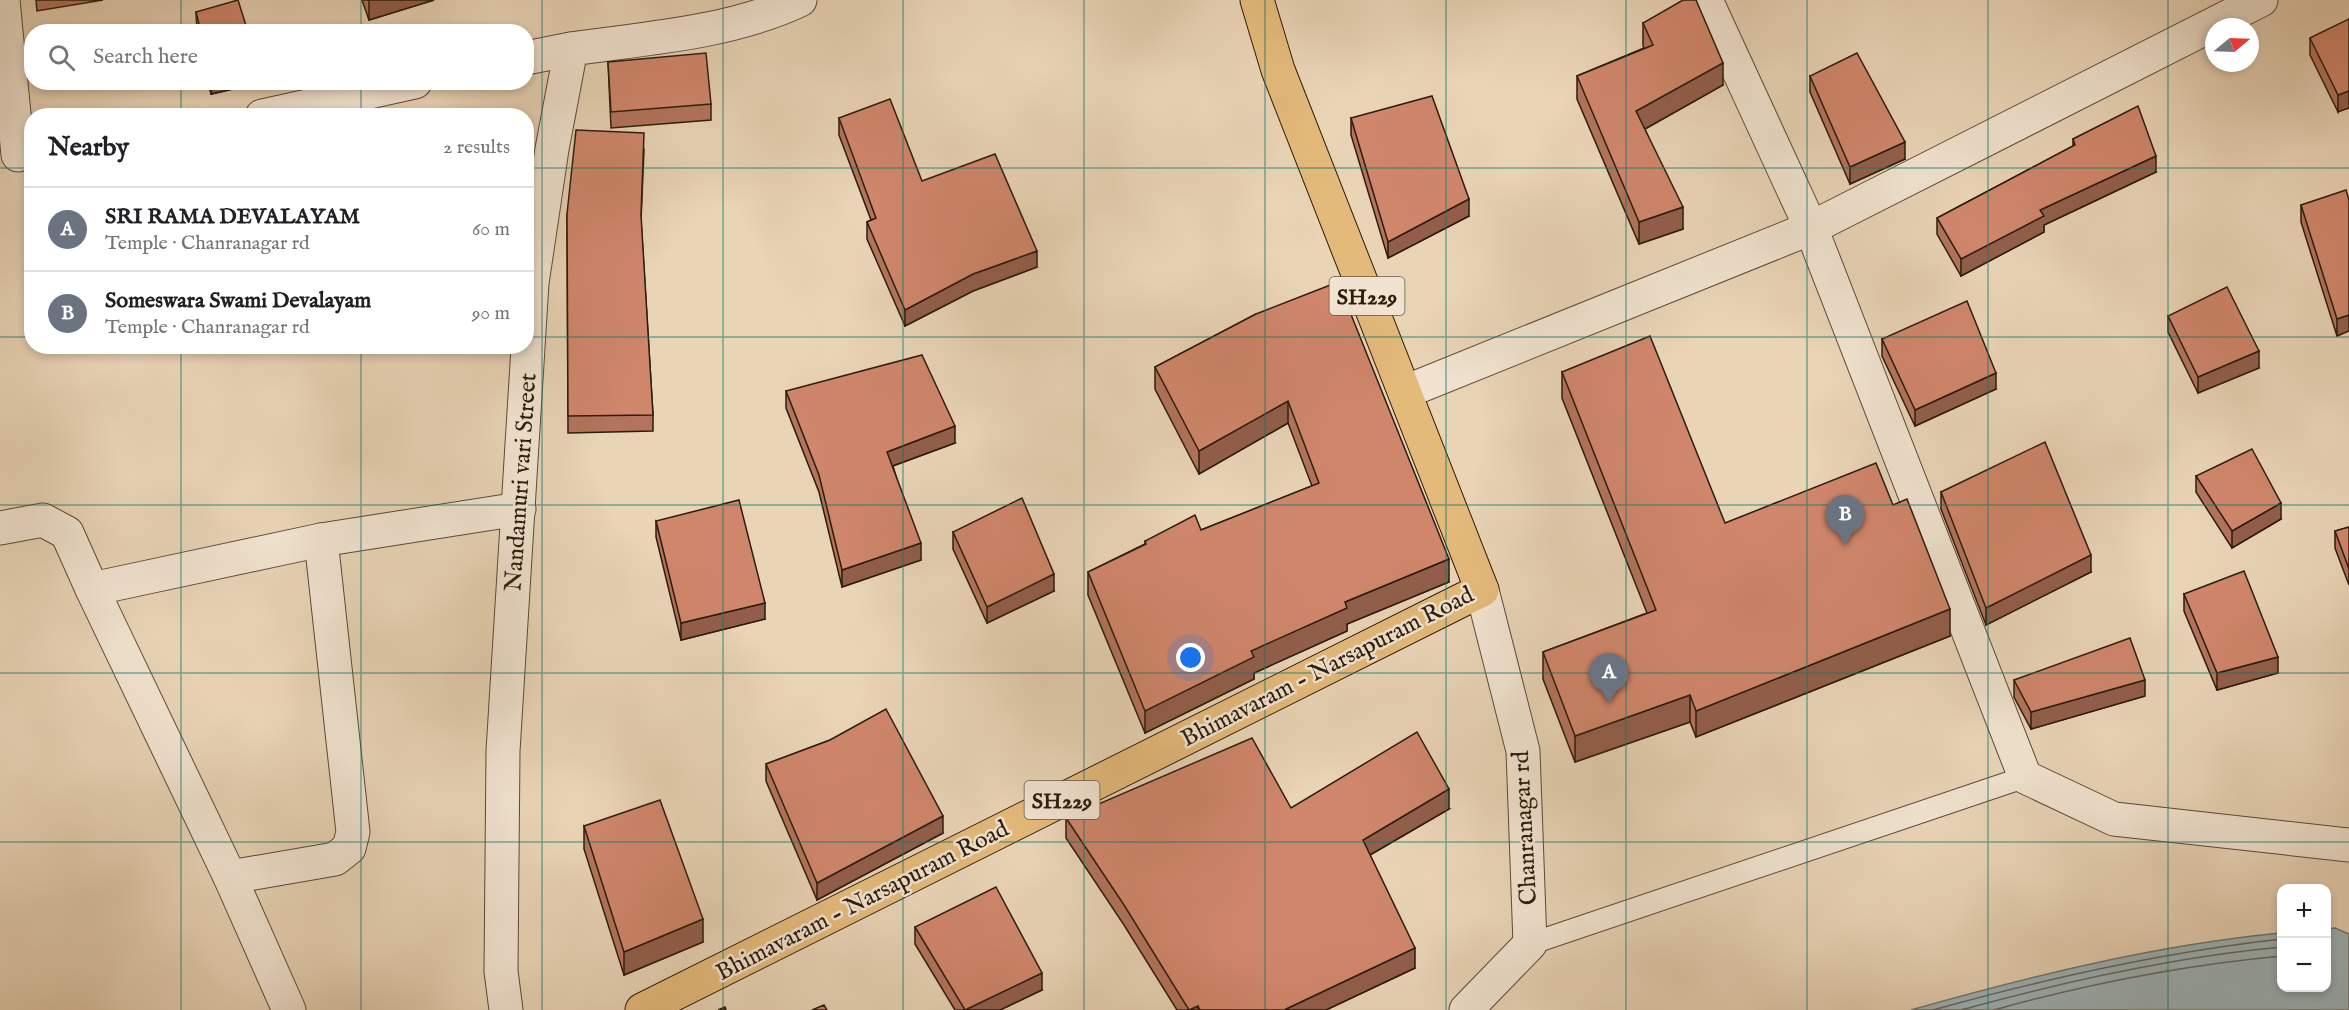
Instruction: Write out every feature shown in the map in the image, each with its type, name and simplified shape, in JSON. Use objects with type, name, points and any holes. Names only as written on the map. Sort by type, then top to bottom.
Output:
[{"type":"main road","name":"Bhimavaram - Narsapuram Road","points":[[642,1010],[1482,590],[1278,70],[1257,0]]},
{"type":"street","points":[[3,0],[17,156]]},
{"type":"street","points":[[534,56],[699,31],[780,9],[800,0]]},
{"type":"street","points":[[1706,0],[1811,228],[2025,777],[2114,819],[2349,845]]},
{"type":"street","points":[[1405,392],[1811,228],[2261,0]]},
{"type":"street","name":"Nandamuri vari Street","points":[[534,270],[552,149],[572,49]]},
{"type":"street","points":[[298,108],[379,90]]},
{"type":"street","name":"Nandamuri vari Street","points":[[506,1010],[501,971],[502,751],[528,354]]},
{"type":"street","points":[[92,589],[321,540],[519,509]]},
{"type":"street","points":[[0,528],[43,520],[67,533],[230,878],[289,1010]]},
{"type":"street","points":[[230,878],[335,859],[349,848],[353,832],[321,540]]},
{"type":"street","name":"Chanranagar rd","points":[[1482,590],[1523,751],[1530,944]]},
{"type":"street","points":[[1467,1010],[1530,944]]},
{"type":"lane","points":[[1530,944],[2025,777]]},
{"type":"water","points":[[2331,928],[2349,934],[2349,1010],[1911,1010],[2094,963],[2187,945],[2277,933],[2277,992],[2331,992]]},
{"type":"building","points":[[238,0],[246,24],[199,24],[196,12]]},
{"type":"building","points":[[1683,0],[1696,0],[1723,63],[1636,111],[1683,207],[1639,222],[1577,76],[1653,45],[1643,23]]},
{"type":"building","points":[[2349,19],[2349,91],[2338,95],[2310,38]]},
{"type":"building","points":[[706,53],[711,104],[611,112],[608,62]]},
{"type":"building","points":[[1857,53],[1905,142],[1850,167],[1810,76]]},
{"type":"building","points":[[1432,96],[1469,199],[1388,242],[1351,118]]},
{"type":"building","points":[[890,99],[922,181],[995,154],[1037,251],[973,274],[905,310],[867,222],[876,218],[839,118]]},
{"type":"building","points":[[2138,106],[2156,156],[2040,210],[2044,216],[1961,259],[1937,218],[2075,145],[2073,139]]},
{"type":"building","points":[[576,130],[644,133],[641,215],[653,415],[568,416],[567,214]]},
{"type":"building","points":[[2346,190],[2349,200],[2349,315],[2337,319],[2301,205]]},
{"type":"building","points":[[1338,282],[1449,559],[1345,602],[1347,608],[1251,651],[1254,657],[1145,711],[1088,572],[1146,544],[1145,541],[1195,515],[1201,530],[1319,483],[1288,401],[1199,451],[1155,367],[1256,314]]},
{"type":"building","points":[[2227,287],[2259,351],[2198,377],[2168,316]]},
{"type":"building","points":[[1967,301],[1996,373],[1915,410],[1882,339]]},
{"type":"building","points":[[1650,336],[1725,523],[1876,463],[1893,505],[1907,499],[1950,609],[1696,711],[1690,695],[1575,736],[1543,652],[1656,610],[1562,372]]},
{"type":"building","points":[[922,355],[955,426],[887,452],[921,543],[842,570],[819,475],[786,391]]},
{"type":"building","points":[[2045,442],[2091,555],[1986,608],[1941,492]]},
{"type":"building","points":[[2252,449],[2281,503],[2232,531],[2196,476]]},
{"type":"building","points":[[1022,498],[1054,574],[987,607],[953,532]]},
{"type":"building","points":[[739,500],[765,603],[681,623],[656,521]]},
{"type":"building","points":[[2349,527],[2349,569],[2335,531]]},
{"type":"building","points":[[2244,571],[2278,657],[2217,673],[2184,594]]},
{"type":"building","points":[[2130,638],[2145,680],[2031,712],[2014,680]]},
{"type":"building","points":[[886,709],[943,816],[817,883],[766,764],[830,740]]},
{"type":"building","points":[[1417,732],[1449,789],[1363,840],[1415,948],[1287,1010],[1200,1010],[1198,1006],[1189,1010],[1124,905],[1066,818],[1252,738],[1291,808]]},
{"type":"building","points":[[660,800],[703,919],[624,952],[584,826]]},
{"type":"building","points":[[996,887],[1042,973],[965,1010],[915,927]]},
{"type":"building","points":[[824,1005],[827,1010],[812,1010]]},
{"type":"place","name":"Someswara Swami Devalayam","points":[[1845,545]]},
{"type":"place","name":"SRI RAMA DEVALAYAM","points":[[1609,703]]}]
